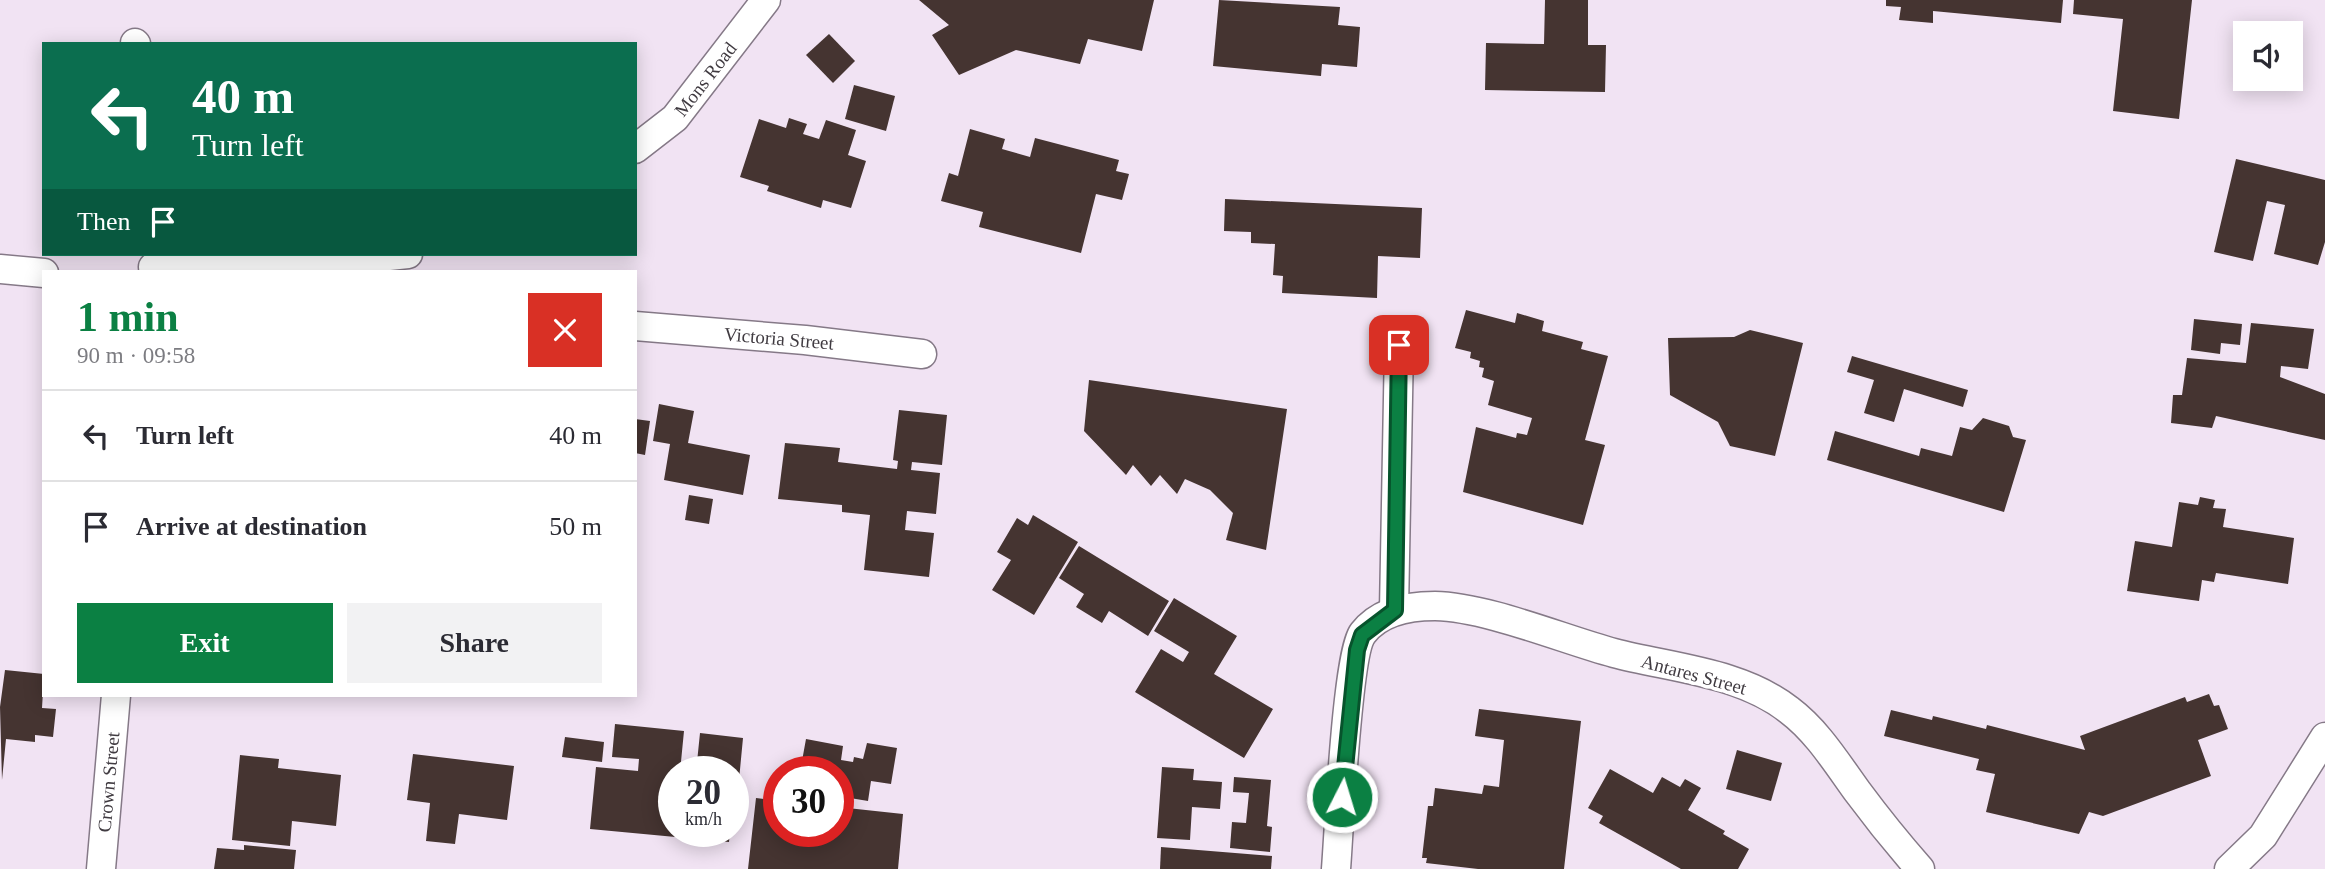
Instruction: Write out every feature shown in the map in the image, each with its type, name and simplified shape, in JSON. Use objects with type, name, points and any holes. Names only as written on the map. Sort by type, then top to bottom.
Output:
[{"type":"street","name":"Mons Road","points":[[637,147],[675,118],[766,0]]},
{"type":"street","points":[[153,264],[274,268],[389,256]]},
{"type":"street","points":[[0,269],[42,273]]},
{"type":"street","name":"Victoria Street","points":[[637,326],[805,340],[922,354]]},
{"type":"street","points":[[1336,869],[1357,650],[1362,635],[1395,610],[1399,345]]},
{"type":"street","name":"Antares Street","points":[[1395,610],[1433,606],[1467,610],[1614,653],[1732,681],[1762,693],[1788,709],[1811,729],[1920,869]]},
{"type":"street","name":"Crown Street","points":[[101,869],[116,697]]},
{"type":"street","points":[[2229,869],[2263,836],[2325,737]]},
{"type":"building","points":[[919,0],[1154,0],[1142,51],[1088,39],[1080,64],[1016,50],[959,75],[932,35],[949,25]]},
{"type":"building","points":[[1219,0],[1340,7],[1338,25],[1360,27],[1357,67],[1322,64],[1321,76],[1213,66]]},
{"type":"building","points":[[1545,0],[1588,0],[1588,45],[1606,45],[1605,92],[1485,90],[1486,43],[1544,44]]},
{"type":"building","points":[[1886,0],[2063,0],[2061,23],[1933,11],[1933,23],[1899,20],[1901,7],[1886,6]]},
{"type":"building","points":[[2074,0],[2192,0],[2179,119],[2113,111],[2123,19],[2073,14]]},
{"type":"building","points":[[829,34],[855,61],[833,83],[806,55]]},
{"type":"building","points":[[854,85],[895,96],[886,131],[845,119]]},
{"type":"building","points":[[789,118],[807,124],[803,134],[819,139],[826,120],[856,130],[848,155],[866,161],[851,208],[823,200],[821,208],[767,191],[769,186],[740,177],[759,119],[786,128]]},
{"type":"building","points":[[970,129],[1005,139],[1002,149],[1030,157],[1035,138],[1119,160],[1116,171],[1129,174],[1122,200],[1096,194],[1081,253],[979,227],[983,212],[941,201],[949,173],[958,176]]},
{"type":"building","points":[[2236,159],[2325,180],[2325,242],[2318,265],[2274,254],[2285,205],[2267,201],[2253,261],[2214,252]]},
{"type":"building","points":[[1225,199],[1422,208],[1420,258],[1378,256],[1377,298],[1282,293],[1283,276],[1273,275],[1275,244],[1251,243],[1251,232],[1224,231]]},
{"type":"building","points":[[1466,310],[1515,323],[1517,313],[1544,321],[1542,331],[1583,342],[1581,349],[1608,356],[1585,440],[1605,445],[1583,525],[1463,492],[1476,427],[1516,438],[1517,433],[1527,435],[1532,418],[1488,405],[1494,381],[1482,377],[1484,368],[1479,367],[1480,361],[1470,358],[1471,352],[1455,348]]},
{"type":"building","points":[[2194,319],[2242,324],[2240,345],[2221,343],[2220,354],[2191,350]]},
{"type":"building","points":[[2251,323],[2314,329],[2308,369],[2281,366],[2280,377],[2325,394],[2325,440],[2216,416],[2212,428],[2171,423],[2173,395],[2182,395],[2187,358],[2246,363]]},
{"type":"building","points":[[1750,330],[1803,343],[1775,456],[1730,446],[1718,422],[1670,395],[1668,338],[1734,337]]},
{"type":"building","points":[[1852,356],[1968,390],[1963,407],[1904,389],[1894,422],[1864,413],[1874,380],[1847,372]]},
{"type":"building","points":[[1089,380],[1287,409],[1266,550],[1226,540],[1233,513],[1210,490],[1185,479],[1177,494],[1160,475],[1151,486],[1133,465],[1126,475],[1084,431]]},
{"type":"building","points":[[659,404],[694,411],[688,443],[750,455],[743,495],[664,480],[670,444],[653,441]]},
{"type":"building","points":[[899,410],[947,415],[942,465],[912,462],[911,470],[940,473],[936,514],[907,511],[905,530],[934,533],[929,577],[864,570],[870,515],[842,512],[842,505],[778,499],[785,443],[840,448],[838,462],[897,469],[898,461],[893,460]]},
{"type":"building","points":[[1983,418],[2009,426],[2013,437],[2026,440],[2004,512],[1827,460],[1835,431],[1919,456],[1921,448],[1952,456],[1960,427],[1972,430]]},
{"type":"building","points":[[637,419],[650,421],[645,455],[637,453]]},
{"type":"building","points":[[689,495],[713,499],[709,524],[685,520]]},
{"type":"building","points":[[2200,497],[2215,500],[2213,508],[2226,509],[2223,527],[2294,538],[2288,584],[2216,573],[2214,582],[2202,580],[2199,601],[2127,591],[2135,541],[2172,547],[2179,502],[2198,505]]},
{"type":"building","points":[[1033,515],[1078,542],[1034,615],[992,590],[1011,560],[997,552],[1017,518],[1028,525]]},
{"type":"building","points":[[1079,546],[1169,601],[1148,636],[1109,611],[1102,623],[1076,607],[1084,594],[1059,578]]},
{"type":"building","points":[[1174,598],[1237,636],[1214,674],[1273,709],[1244,758],[1135,692],[1161,649],[1183,662],[1189,652],[1154,631]]},
{"type":"building","points":[[5,670],[42,674],[42,708],[56,709],[53,737],[35,735],[35,742],[6,739],[2,780],[0,707]]},
{"type":"building","points":[[2209,694],[2214,706],[2219,705],[2228,729],[2198,740],[2211,776],[2103,816],[2089,812],[2079,834],[1986,812],[1995,774],[1976,770],[1979,759],[1884,736],[1891,710],[1932,720],[1933,716],[1986,729],[1987,725],[2085,750],[2080,736],[2185,697],[2187,702]]},
{"type":"building","points":[[1479,709],[1581,721],[1564,869],[1478,869],[1426,863],[1427,858],[1422,858],[1428,806],[1433,806],[1435,788],[1482,794],[1484,785],[1499,787],[1504,740],[1475,736]]},
{"type":"building","points":[[615,724],[684,731],[682,756],[658,756],[658,835],[590,829],[596,767],[638,771],[639,759],[612,757]]},
{"type":"building","points":[[700,733],[743,738],[741,756],[698,756]]},
{"type":"building","points":[[565,737],[604,742],[602,762],[562,757]]},
{"type":"building","points":[[806,739],[843,746],[842,756],[803,756]]},
{"type":"building","points":[[867,743],[897,748],[891,784],[871,781],[868,801],[854,799],[854,757],[863,759]]},
{"type":"building","points":[[1737,750],[1782,763],[1771,801],[1726,789]]},
{"type":"building","points":[[413,754],[514,766],[507,820],[459,814],[455,844],[426,841],[430,803],[407,800]]},
{"type":"building","points":[[240,755],[279,759],[278,768],[341,775],[336,826],[292,821],[290,846],[232,840]]},
{"type":"building","points":[[1162,767],[1194,769],[1193,780],[1222,782],[1220,809],[1192,807],[1190,840],[1157,838]]},
{"type":"building","points":[[1610,769],[1653,793],[1662,777],[1680,787],[1685,779],[1701,788],[1688,810],[1725,831],[1723,834],[1749,849],[1738,869],[1681,869],[1599,823],[1603,816],[1588,808]]},
{"type":"building","points":[[1234,777],[1271,780],[1267,826],[1272,827],[1270,852],[1230,848],[1232,822],[1246,823],[1249,793],[1233,792]]},
{"type":"building","points":[[756,798],[763,799],[763,847],[854,847],[854,809],[903,814],[898,869],[748,869]]},
{"type":"building","points":[[244,845],[296,850],[294,869],[214,869],[217,848],[244,850]]},
{"type":"building","points":[[1161,847],[1272,856],[1271,869],[1160,869]]},
{"type":"route","points":[[1342,797],[1357,650],[1362,635],[1375,622],[1395,610],[1394,514],[1399,345]]}]
